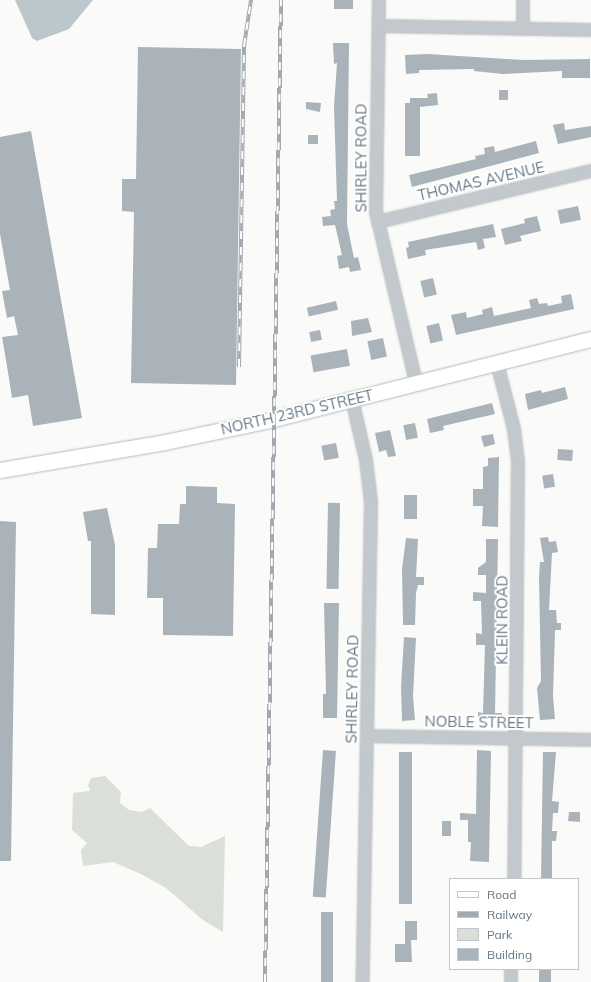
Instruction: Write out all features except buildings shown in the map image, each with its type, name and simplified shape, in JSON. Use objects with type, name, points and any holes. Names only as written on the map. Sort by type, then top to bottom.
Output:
[{"type":"main road","name":"NORTH 23RD STREET","points":[[0,470],[165,442],[352,399],[591,339]]},
{"type":"street","name":"SHIRLEY ROAD","points":[[379,0],[375,198],[378,222],[416,383]]},
{"type":"street","points":[[523,0],[523,28]]},
{"type":"street","points":[[379,26],[591,30]]},
{"type":"street","name":"THOMAS AVENUE","points":[[378,222],[591,171]]},
{"type":"street","name":"KLEIN ROAD","points":[[497,363],[514,429],[518,462],[517,739],[514,878]]},
{"type":"street","name":"SHIRLEY ROAD","points":[[352,399],[366,460],[371,502],[363,982]]},
{"type":"street","name":"NOBLE STREET","points":[[367,736],[591,740]]},
{"type":"street","points":[[511,970],[511,982]]},
{"type":"green space","points":[[105,776],[121,792],[120,803],[129,810],[142,812],[150,808],[189,846],[201,847],[225,836],[223,932],[203,920],[166,888],[143,875],[113,862],[83,866],[81,850],[87,843],[72,830],[73,793],[90,791],[88,785],[91,778]]},
{"type":"shaded area","points":[[15,0],[93,0],[69,29],[37,41],[32,38]]},
{"type":"railway","points":[[239,367],[244,46],[251,0]]},
{"type":"railway","points":[[265,982],[281,0]]}]
